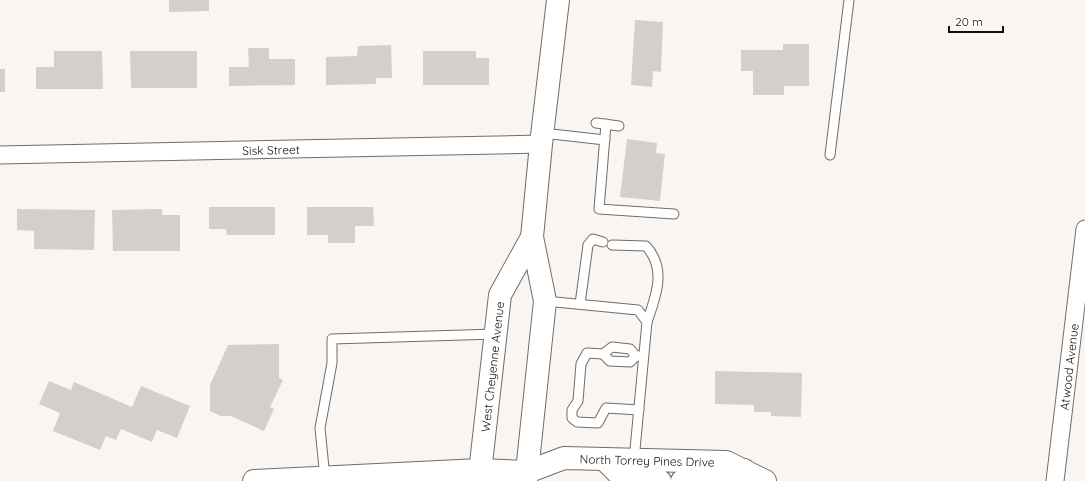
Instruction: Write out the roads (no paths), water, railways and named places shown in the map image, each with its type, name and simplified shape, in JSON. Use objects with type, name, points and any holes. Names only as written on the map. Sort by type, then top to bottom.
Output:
[{"type":"main road","name":"West Cheyenne Avenue","points":[[533,478],[545,301],[532,237],[558,0]]},
{"type":"main road","name":"West Cheyenne Avenue","points":[[480,476],[500,295],[532,237]]},
{"type":"main road","name":"North Torrey Pines Drive","points":[[254,481],[325,478],[480,476],[533,478],[564,458],[726,462],[765,481],[771,481]]},
{"type":"main road","points":[[604,459],[621,476],[651,477],[660,481]]},
{"type":"main road","points":[[682,481],[687,479],[737,476],[744,470]]},
{"type":"street","name":"Sisk Street","points":[[0,155],[542,138]]},
{"type":"street","name":"Atwood Avenue","points":[[1055,481],[1085,229]]},
{"type":"lane","points":[[830,155],[849,0]]},
{"type":"lane","points":[[596,123],[619,126]]},
{"type":"lane","points":[[606,124],[599,209],[674,214]]},
{"type":"lane","points":[[542,138],[605,140]]},
{"type":"lane","points":[[580,304],[588,245],[593,239],[607,243],[646,246],[653,254],[658,275],[657,293],[647,322],[639,356],[638,410],[634,460]]},
{"type":"lane","points":[[545,301],[638,310],[647,322]]},
{"type":"lane","points":[[325,478],[320,428],[332,363],[332,339],[496,334]]},
{"type":"lane","points":[[638,410],[606,408],[598,423],[577,422],[572,418],[572,410],[578,401],[581,364],[587,353],[604,354],[612,347],[630,349],[639,356]]},
{"type":"lane","points":[[604,354],[610,361],[630,362],[639,356]]}]
